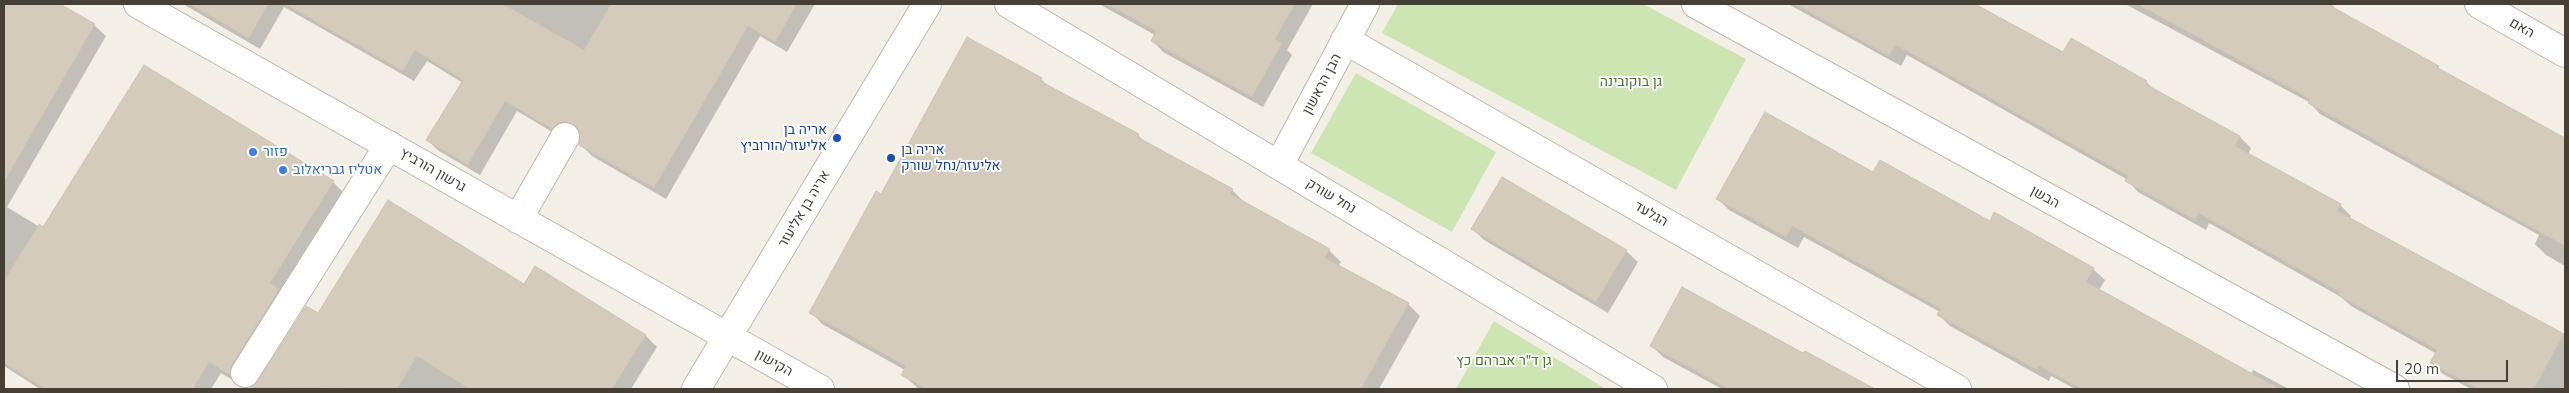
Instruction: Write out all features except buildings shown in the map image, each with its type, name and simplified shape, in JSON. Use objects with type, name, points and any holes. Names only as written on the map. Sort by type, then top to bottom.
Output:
[{"type":"street","name":"גרשון הורביץ","points":[[138,4],[727,337]]},
{"type":"street","name":"אריה בן אליעזר","points":[[696,389],[927,4]]},
{"type":"street","name":"נחל שורק","points":[[1009,4],[1447,264],[1653,389]]},
{"type":"street","name":"הבן הראשון","points":[[1279,165],[1365,4]]},
{"type":"street","name":"הבשן","points":[[1696,4],[2395,389]]},
{"type":"street","name":"האם","points":[[2479,4],[2565,53]]},
{"type":"street","name":"הגלעד","points":[[1345,40],[1957,389]]},
{"type":"street","points":[[518,219],[566,137]]},
{"type":"street","points":[[244,373],[389,146]]},
{"type":"street","name":"הקישון","points":[[727,337],[820,389]]},
{"type":"green space","name":"גן בוקובינה","points":[[1398,4],[1643,4],[1746,59],[1676,190],[1382,33]]},
{"type":"green space","points":[[1356,73],[1496,152],[1452,232],[1311,153]]},
{"type":"green space","name":"גן ד\"ר אברהם כץ","points":[[1494,321],[1606,389],[1456,389]]},
{"type":"place","name":"אריה בן אליעזר/הורוביץ","points":[[837,138]]},
{"type":"place","name":"פזור","points":[[253,152]]},
{"type":"place","name":"אריה בן אליעזר/נחל שורק","points":[[891,158]]},
{"type":"place","name":"אטליז גבריאלוב","points":[[283,170]]}]
